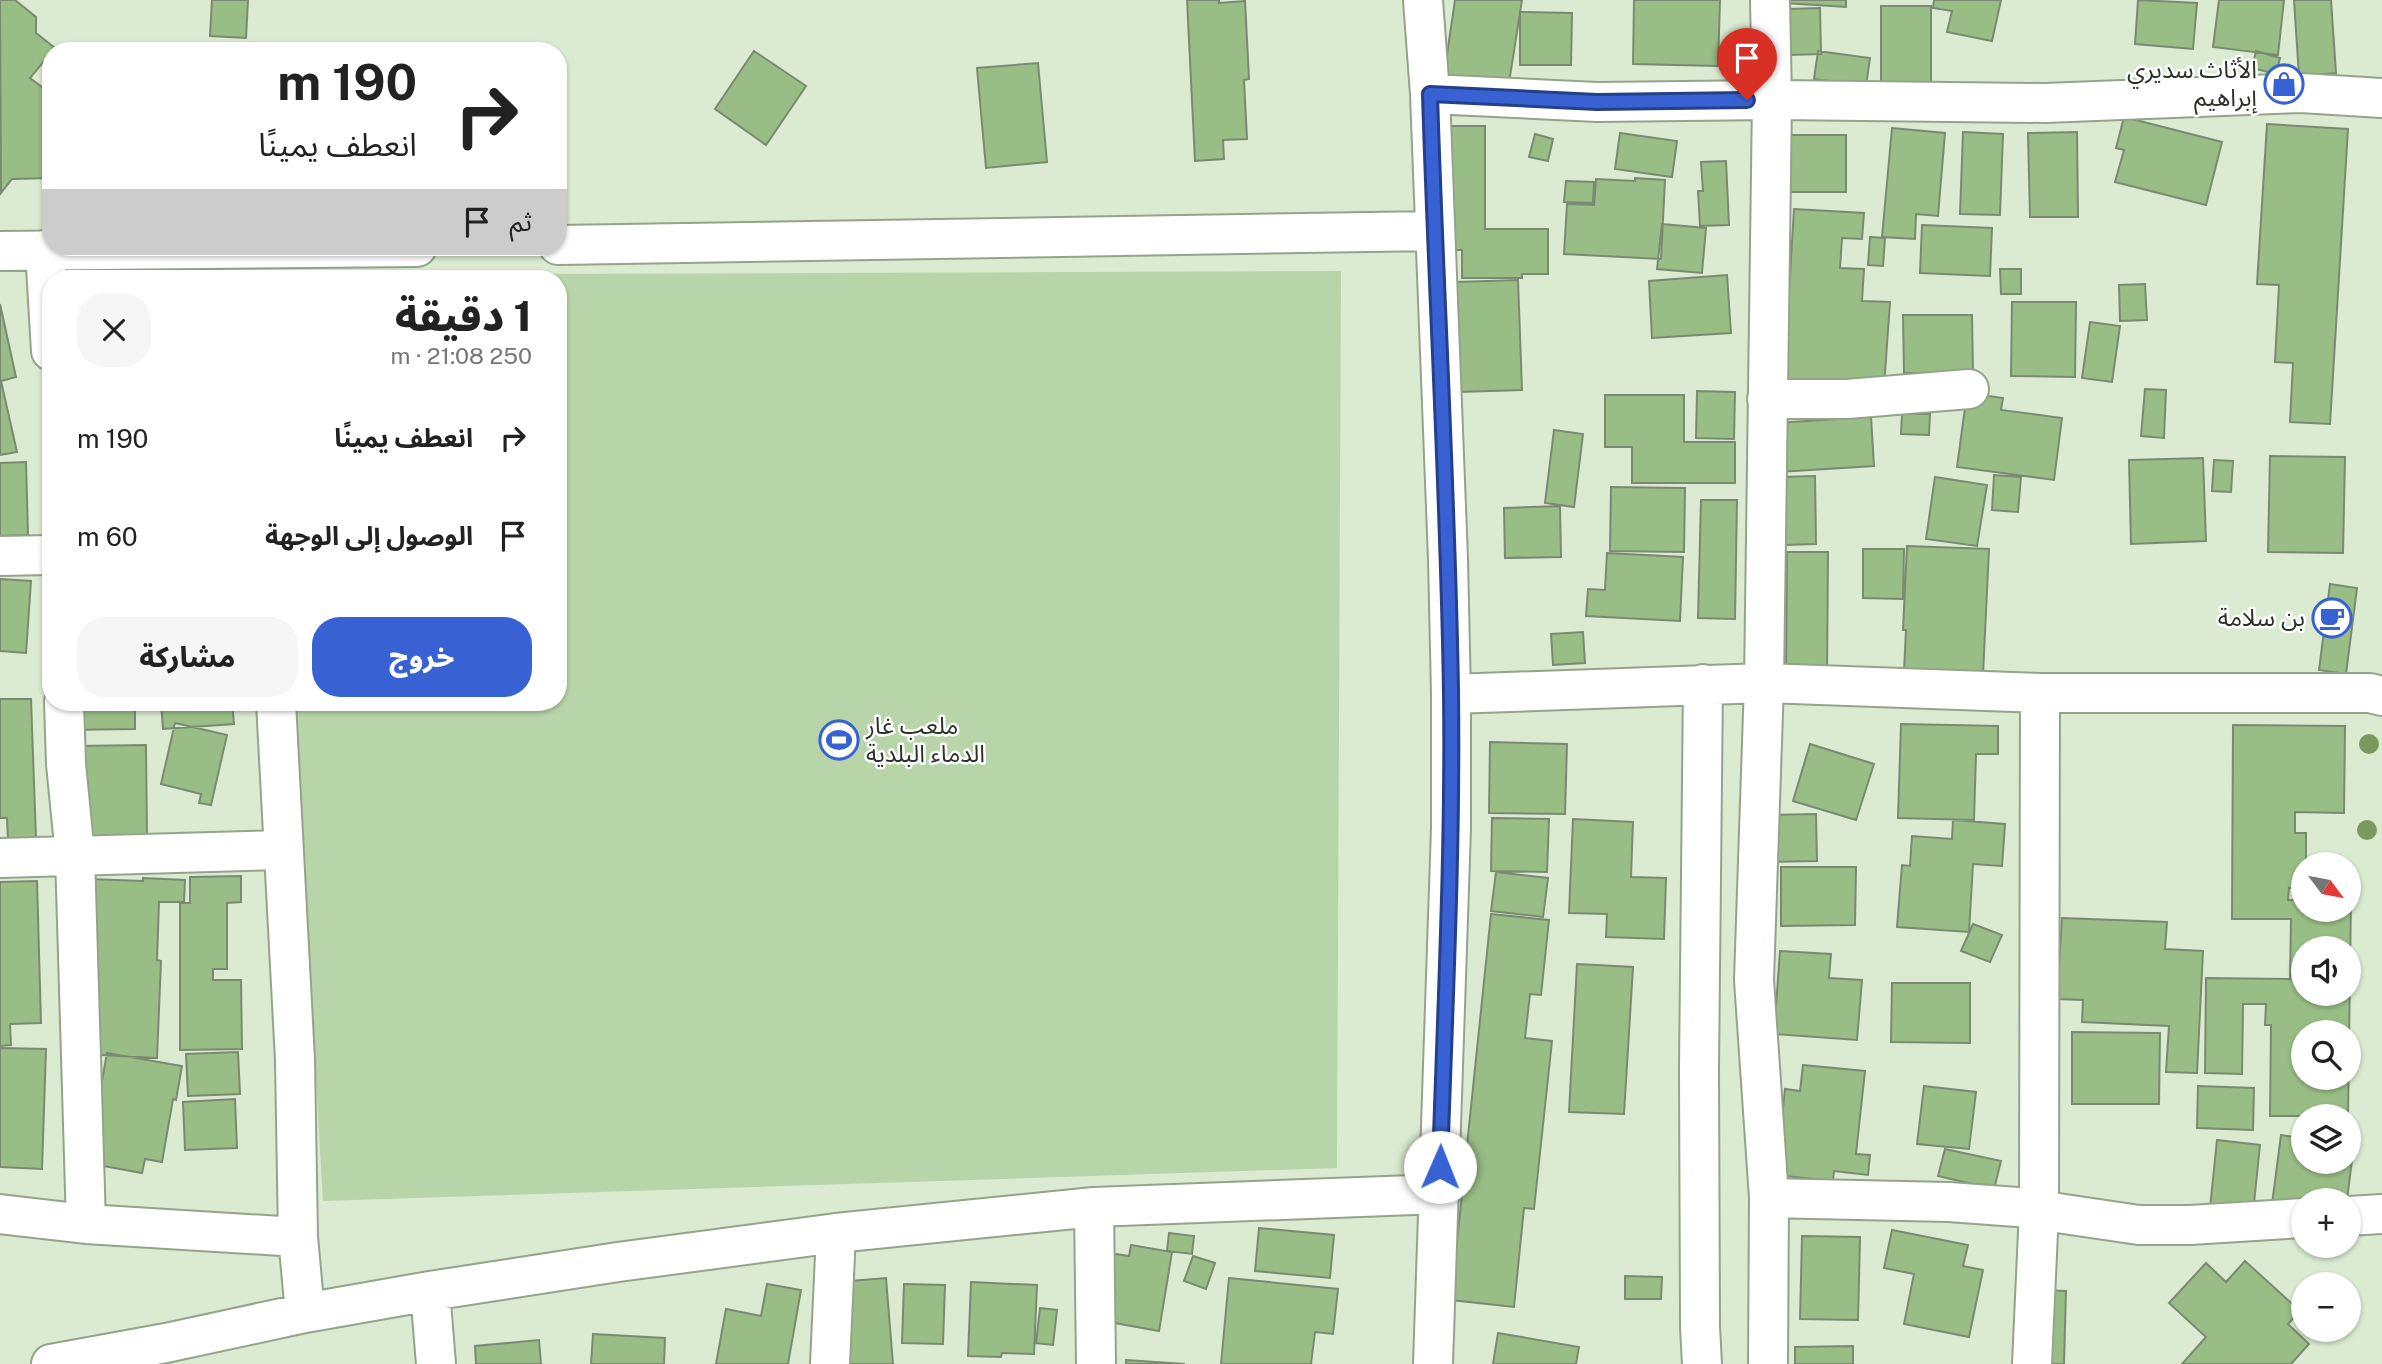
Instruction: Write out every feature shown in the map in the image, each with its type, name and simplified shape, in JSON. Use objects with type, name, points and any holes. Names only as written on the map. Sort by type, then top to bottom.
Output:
[{"type":"street","points":[[1423,0],[1430,94],[1451,694],[1451,828],[1433,1364]]},
{"type":"street","points":[[1768,1364],[1769,1198],[1754,981],[1764,683],[1772,100],[1770,0]]},
{"type":"street","points":[[1430,94],[1597,102],[1772,100],[2045,103],[2301,93],[2382,98]]},
{"type":"street","points":[[567,245],[1434,231]]},
{"type":"street","points":[[0,251],[42,250]]},
{"type":"street","points":[[135,256],[254,264],[331,256]]},
{"type":"street","points":[[1767,399],[1847,398],[1969,389]]},
{"type":"street","points":[[0,556],[42,555]]},
{"type":"street","points":[[1451,694],[1764,683],[2040,694],[2382,695]]},
{"type":"street","points":[[1702,1364],[1699,1069],[1703,684]]},
{"type":"street","points":[[2032,1364],[2039,1210],[2040,694]]},
{"type":"street","points":[[64,711],[66,764],[75,855],[86,1224]]},
{"type":"street","points":[[276,711],[295,1060],[298,1237],[305,1313]]},
{"type":"street","points":[[0,858],[284,850]]},
{"type":"street","points":[[51,1364],[166,1354],[305,1313],[430,1291],[618,1262],[836,1233],[1094,1207],[1440,1194]]},
{"type":"street","points":[[1769,1198],[1949,1202],[2039,1210],[2139,1225],[2291,1219]]},
{"type":"street","points":[[1094,1207],[1096,1364]]},
{"type":"street","points":[[0,1214],[86,1224],[298,1237]]},
{"type":"street","points":[[2361,1215],[2382,1214]]},
{"type":"street","points":[[830,1364],[836,1233]]},
{"type":"street","points":[[430,1291],[436,1364]]},
{"type":"green space","points":[[1341,271],[1337,1168],[323,1201],[295,711],[567,711],[567,274]]},
{"type":"building","points":[[0,0],[15,0],[36,17],[36,33],[47,42],[42,42],[42,64],[30,78],[42,87],[42,178],[12,179],[1,193]]},
{"type":"building","points":[[212,0],[248,0],[246,38],[210,36]]},
{"type":"building","points":[[1187,0],[1219,0],[1219,3],[1245,1],[1249,79],[1244,80],[1247,139],[1223,140],[1224,159],[1195,161]]},
{"type":"building","points":[[1455,0],[1522,0],[1509,83],[1444,75]]},
{"type":"building","points":[[1634,0],[1720,0],[1718,66],[1633,64]]},
{"type":"building","points":[[1784,0],[1846,0],[1846,7],[1784,3]]},
{"type":"building","points":[[1934,0],[2001,0],[1992,41],[1947,32],[1952,11],[1933,8]]},
{"type":"building","points":[[2138,0],[2197,3],[2193,49],[2135,44]]},
{"type":"building","points":[[2219,0],[2284,0],[2278,55],[2213,47]]},
{"type":"building","points":[[2294,0],[2331,0],[2336,73],[2299,76]]},
{"type":"building","points":[[1881,6],[1931,6],[1931,83],[1881,83]]},
{"type":"building","points":[[1820,8],[1821,54],[1789,55],[1788,9]]},
{"type":"building","points":[[1520,12],[1572,13],[1571,65],[1520,65]]},
{"type":"building","points":[[754,51],[806,86],[766,145],[715,109]]},
{"type":"building","points":[[1818,51],[1870,58],[1866,86],[1814,79]]},
{"type":"building","points":[[2256,51],[2280,58],[2276,74],[2252,68]]},
{"type":"building","points":[[1038,63],[1047,162],[986,168],[977,68]]},
{"type":"building","points":[[2124,117],[2222,142],[2206,205],[2115,182],[2124,150],[2116,148]]},
{"type":"building","points":[[2267,124],[2348,129],[2330,424],[2290,422],[2293,363],[2275,362],[2279,285],[2257,284]]},
{"type":"building","points":[[1446,126],[1485,126],[1485,229],[1548,229],[1548,274],[1522,274],[1522,278],[1462,278],[1462,250],[1445,250]]},
{"type":"building","points":[[1892,128],[1945,133],[1938,216],[1916,214],[1915,239],[1882,237]]},
{"type":"building","points":[[1963,132],[2003,134],[2000,215],[1960,214]]},
{"type":"building","points":[[2077,132],[2078,217],[2030,217],[2028,133]]},
{"type":"building","points":[[1620,133],[1677,141],[1672,177],[1615,169]]},
{"type":"building","points":[[1535,134],[1553,139],[1548,161],[1529,157]]},
{"type":"building","points":[[1785,135],[1846,135],[1846,192],[1785,192]]},
{"type":"building","points":[[1726,161],[1729,225],[1700,226],[1698,191],[1703,191],[1701,162]]},
{"type":"building","points":[[1635,178],[1665,180],[1661,259],[1564,254],[1567,204],[1594,205],[1596,179],[1635,181]]},
{"type":"building","points":[[1566,181],[1594,182],[1593,203],[1564,202]]},
{"type":"building","points":[[1794,209],[1864,213],[1862,239],[1842,238],[1840,268],[1864,269],[1862,301],[1890,302],[1884,387],[1783,392]]},
{"type":"building","points":[[1662,224],[1706,228],[1702,273],[1657,269]]},
{"type":"building","points":[[1922,225],[1992,228],[1990,276],[1920,273]]},
{"type":"building","points":[[1870,237],[1885,238],[1883,266],[1868,265]]},
{"type":"building","points":[[2000,269],[2021,269],[2021,294],[2001,294]]},
{"type":"building","points":[[1727,275],[1731,333],[1652,338],[1649,281]]},
{"type":"building","points":[[1518,280],[1522,390],[1459,392],[1455,282]]},
{"type":"building","points":[[2145,284],[2147,320],[2120,321],[2119,285]]},
{"type":"building","points":[[2012,302],[2076,302],[2075,377],[2011,376]]},
{"type":"building","points":[[0,304],[16,377],[1,381],[17,452],[0,455]]},
{"type":"building","points":[[1903,315],[1972,315],[1973,373],[1904,373]]},
{"type":"building","points":[[2090,322],[2120,326],[2112,382],[2082,378]]},
{"type":"building","points":[[2145,389],[2166,390],[2164,438],[2141,436]]},
{"type":"building","points":[[1697,391],[1735,392],[1734,439],[1696,438]]},
{"type":"building","points":[[1967,393],[2003,398],[2001,410],[2062,418],[2054,480],[1957,467]]},
{"type":"building","points":[[1605,395],[1684,395],[1684,442],[1735,442],[1735,483],[1632,483],[1632,447],[1605,447]]},
{"type":"building","points":[[1902,414],[1930,414],[1929,435],[1901,434]]},
{"type":"building","points":[[1871,417],[1874,466],[1776,472],[1773,423]]},
{"type":"building","points":[[1554,430],[1583,434],[1574,507],[1545,503]]},
{"type":"building","points":[[2270,456],[2345,457],[2343,553],[2268,552]]},
{"type":"building","points":[[2203,458],[2206,541],[2131,544],[2129,460]]},
{"type":"building","points":[[2214,460],[2233,461],[2231,492],[2212,491]]},
{"type":"building","points":[[26,462],[28,535],[0,536],[0,463]]},
{"type":"building","points":[[1994,475],[2021,477],[2018,512],[1992,510]]},
{"type":"building","points":[[1815,476],[1816,544],[1783,545],[1782,477]]},
{"type":"building","points":[[1935,477],[1987,485],[1977,546],[1926,539]]},
{"type":"building","points":[[1611,487],[1685,488],[1684,552],[1610,551]]},
{"type":"building","points":[[1701,500],[1737,500],[1735,619],[1698,618]]},
{"type":"building","points":[[1560,506],[1561,557],[1505,558],[1504,508]]},
{"type":"building","points":[[1907,546],[1989,549],[1983,675],[1904,671]]},
{"type":"building","points":[[1863,549],[1904,549],[1903,599],[1863,598]]},
{"type":"building","points":[[1787,552],[1828,552],[1827,675],[1786,675]]},
{"type":"building","points":[[1607,553],[1683,557],[1680,621],[1586,616],[1588,589],[1605,590]]},
{"type":"building","points":[[0,579],[31,581],[26,653],[0,651]]},
{"type":"building","points":[[2330,584],[2357,588],[2346,674],[2319,670]]},
{"type":"building","points":[[1583,632],[1585,663],[1553,665],[1551,634]]},
{"type":"building","points":[[0,699],[31,699],[36,839],[8,840],[7,818],[0,818]]},
{"type":"building","points":[[66,711],[135,711],[135,729],[66,730]]},
{"type":"building","points":[[162,711],[233,711],[234,724],[163,729]]},
{"type":"building","points":[[175,723],[227,735],[211,805],[199,803],[201,794],[161,784]]},
{"type":"building","points":[[1901,724],[1998,726],[1998,754],[1976,754],[1974,820],[1898,818]]},
{"type":"building","points":[[2233,725],[2345,726],[2344,813],[2295,812],[2295,833],[2306,833],[2306,852],[2291,852],[2291,888],[2288,900],[2291,900],[2291,919],[2232,919]]},
{"type":"building","points":[[1490,742],[1567,744],[1565,814],[1489,813]]},
{"type":"building","points":[[1810,744],[1874,764],[1856,820],[1793,801]]},
{"type":"building","points":[[146,745],[147,839],[77,839],[76,746]]},
{"type":"building","points":[[1816,814],[1817,861],[1763,862],[1763,815]]},
{"type":"building","points":[[1492,818],[1549,819],[1547,872],[1491,871]]},
{"type":"building","points":[[1573,819],[1633,822],[1631,877],[1666,878],[1664,939],[1606,937],[1607,914],[1569,913]]},
{"type":"building","points":[[1953,820],[2005,824],[2002,866],[1973,864],[1969,932],[1897,927],[1902,865],[1910,866],[1912,836],[1952,839]]},
{"type":"building","points":[[1781,867],[1856,867],[1855,925],[1781,926]]},
{"type":"building","points":[[1496,872],[1548,878],[1543,917],[1491,911]]},
{"type":"building","points":[[241,876],[241,902],[227,903],[227,969],[213,969],[213,980],[241,980],[242,1049],[180,1050],[180,903],[190,903],[190,877]]},
{"type":"building","points":[[143,878],[185,880],[184,902],[159,902],[157,960],[161,961],[157,1058],[83,1054],[91,879],[143,881]]},
{"type":"building","points":[[37,881],[41,1023],[10,1024],[11,1045],[0,1046],[0,882]]},
{"type":"building","points":[[1491,914],[1549,920],[1541,995],[1530,994],[1525,1038],[1552,1041],[1534,1209],[1524,1208],[1514,1307],[1451,1300]]},
{"type":"building","points":[[2062,918],[2167,922],[2165,949],[2203,951],[2197,1073],[2166,1072],[2169,1026],[2082,1022],[2083,1000],[2057,999]]},
{"type":"building","points":[[2291,919],[2291,922],[2351,922],[2350,936],[2291,936],[2291,1006],[2350,1006],[2349,1020],[2291,1020],[2291,1090],[2348,1090],[2348,1104],[2291,1104],[2291,1116],[2270,1116],[2271,1025],[2265,1025],[2266,1004],[2243,1004],[2242,1074],[2205,1073],[2206,978],[2290,979]]},
{"type":"building","points":[[1973,924],[2002,935],[1990,962],[1961,951]]},
{"type":"building","points":[[1780,951],[1831,954],[1829,978],[1862,980],[1857,1040],[1774,1034]]},
{"type":"building","points":[[1577,964],[1633,967],[1624,1114],[1569,1112]]},
{"type":"building","points":[[1892,983],[1970,983],[1970,1043],[1891,1042]]},
{"type":"building","points":[[2072,1032],[2160,1033],[2159,1104],[2072,1104]]},
{"type":"building","points":[[0,1048],[46,1049],[42,1169],[0,1167]]},
{"type":"building","points":[[238,1052],[240,1094],[188,1096],[186,1054]]},
{"type":"building","points":[[107,1053],[182,1066],[162,1162],[145,1159],[142,1173],[87,1163]]},
{"type":"building","points":[[1803,1065],[1865,1071],[1856,1154],[1870,1155],[1868,1175],[1834,1171],[1833,1181],[1776,1175],[1785,1089],[1800,1091]]},
{"type":"building","points":[[1924,1086],[1976,1092],[1969,1149],[1917,1144]]},
{"type":"building","points":[[2198,1086],[2254,1088],[2253,1130],[2197,1128]]},
{"type":"building","points":[[235,1099],[237,1148],[185,1150],[183,1102]]},
{"type":"building","points":[[2281,1135],[2291,1136],[2291,1174],[2350,1174],[2348,1188],[2291,1188],[2291,1202],[2272,1204]]},
{"type":"building","points":[[2217,1140],[2260,1145],[2253,1213],[2210,1208]]},
{"type":"building","points":[[1945,1149],[2001,1161],[1994,1189],[1938,1176]]},
{"type":"building","points":[[1259,1228],[1334,1235],[1330,1278],[1255,1271]]},
{"type":"building","points":[[1892,1230],[1968,1245],[1963,1266],[1983,1270],[1969,1337],[1904,1324],[1914,1274],[1884,1268]]},
{"type":"building","points":[[1169,1233],[1194,1236],[1192,1254],[1167,1251]]},
{"type":"building","points":[[1802,1236],[1860,1237],[1858,1320],[1800,1319]]},
{"type":"building","points":[[1131,1245],[1172,1252],[1159,1331],[1098,1320],[1109,1253],[1129,1256]]},
{"type":"building","points":[[1193,1256],[1215,1263],[1206,1289],[1184,1281]]},
{"type":"building","points":[[2245,1261],[2291,1303],[2291,1321],[2288,1324],[2291,1327],[2291,1342],[2309,1344],[2291,1364],[2182,1364],[2206,1337],[2169,1303],[2206,1263],[2226,1282]]},
{"type":"building","points":[[1625,1276],[1662,1277],[1661,1299],[1625,1299]]},
{"type":"building","points":[[886,1278],[893,1364],[844,1364],[838,1282]]},
{"type":"building","points":[[1229,1278],[1338,1289],[1333,1334],[1315,1332],[1311,1364],[1221,1364]]},
{"type":"building","points":[[971,1282],[1037,1285],[1034,1354],[968,1356]]},
{"type":"building","points":[[767,1284],[801,1290],[788,1364],[716,1364],[726,1309],[761,1316]]},
{"type":"building","points":[[904,1284],[945,1285],[943,1344],[902,1343]]},
{"type":"building","points":[[2038,1290],[2066,1291],[2064,1364],[2036,1364]]},
{"type":"building","points":[[1040,1308],[1057,1310],[1053,1345],[1036,1343]]},
{"type":"building","points":[[1498,1333],[1579,1347],[1576,1364],[1493,1364]]},
{"type":"building","points":[[593,1334],[665,1338],[664,1364],[591,1364]]},
{"type":"building","points":[[539,1340],[541,1364],[476,1364],[475,1346]]},
{"type":"building","points":[[1853,1346],[1853,1364],[1795,1364],[1795,1347]]},
{"type":"building","points":[[1126,1360],[1185,1364],[1126,1364]]},
{"type":"place","name":"الأثاث سديري إبراهيم","points":[[2284,84]]},
{"type":"place","name":"بن سلامة","points":[[2332,618]]},
{"type":"place","name":"ملعب غار الدماء البلدية","points":[[839,740]]},
{"type":"route","points":[[1440,1167],[1451,828],[1451,694],[1430,94],[1597,102],[1747,100]]}]
